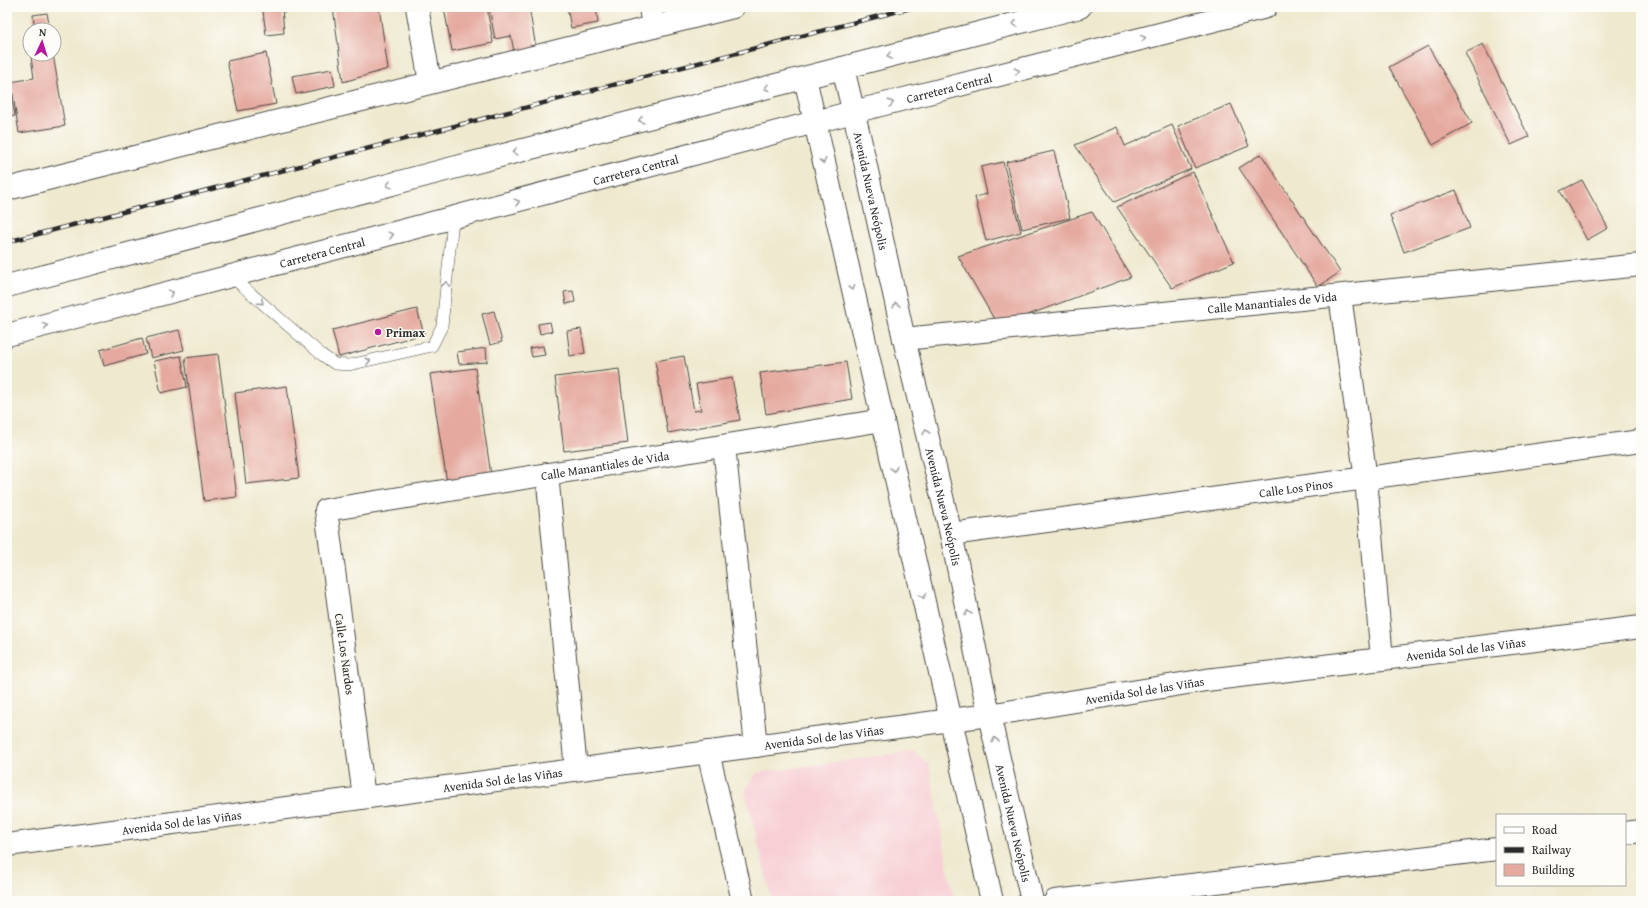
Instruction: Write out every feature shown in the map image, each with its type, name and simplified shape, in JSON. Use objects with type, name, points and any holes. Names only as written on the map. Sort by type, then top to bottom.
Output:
[{"type":"main road","points":[[417,7],[430,82]]},
{"type":"main road","points":[[7,189],[430,82],[651,17],[733,7]]},
{"type":"main road","points":[[7,286],[445,170],[1080,7]]},
{"type":"main road","name":"Carretera Central","points":[[7,336],[854,112],[1266,7]]},
{"type":"main road","name":"Avenida Nueva Neópolis","points":[[842,68],[854,112],[904,340],[951,534],[989,715],[1032,901]]},
{"type":"main road","points":[[804,78],[952,720],[992,901]]},
{"type":"main road","name":"Calle Manantiales de Vida","points":[[904,340],[1641,265]]},
{"type":"main road","points":[[1340,296],[1366,479],[1382,659]]},
{"type":"main road","name":"Calle Manantiales de Vida","points":[[326,510],[883,420]]},
{"type":"main road","name":"Calle Los Pinos","points":[[951,534],[1641,442]]},
{"type":"main road","points":[[724,446],[756,746]]},
{"type":"main road","points":[[547,474],[576,770]]},
{"type":"main road","name":"Calle Los Nardos","points":[[326,510],[364,798]]},
{"type":"main road","name":"Avenida Sol de las Viñas","points":[[7,844],[989,715],[1206,680],[1641,626]]},
{"type":"main road","points":[[708,752],[743,901]]},
{"type":"main road","points":[[1626,833],[1641,831]]},
{"type":"main road","points":[[1056,901],[1496,849]]},
{"type":"lane","points":[[232,277],[322,355],[335,364],[349,365],[432,346],[442,326],[453,219]]},
{"type":"shaded area","points":[[914,751],[929,764],[954,901],[772,901],[745,791],[756,773]]},
{"type":"building","points":[[283,7],[313,7],[313,8],[284,12]]},
{"type":"building","points":[[333,7],[379,7],[388,69],[343,82]]},
{"type":"building","points":[[487,7],[493,43],[452,51],[444,8]]},
{"type":"building","points":[[489,7],[529,7],[536,48],[514,52],[511,36],[495,39]]},
{"type":"building","points":[[567,7],[596,7],[598,23],[571,28]]},
{"type":"building","points":[[282,8],[284,33],[266,35],[263,11]]},
{"type":"building","points":[[47,13],[49,22],[34,22],[33,15]]},
{"type":"building","points":[[1483,44],[1529,137],[1511,145],[1465,53]]},
{"type":"building","points":[[1428,46],[1472,123],[1433,145],[1389,67]]},
{"type":"building","points":[[266,53],[276,104],[238,111],[227,61]]},
{"type":"building","points":[[32,62],[54,62],[65,126],[19,133],[11,82],[34,78]]},
{"type":"building","points":[[332,69],[335,86],[296,94],[292,76]]},
{"type":"building","points":[[7,74],[15,116],[7,117]]},
{"type":"building","points":[[1231,104],[1249,146],[1195,168],[1178,126]]},
{"type":"building","points":[[1172,125],[1191,169],[1114,202],[1075,145],[1117,127],[1125,146]]},
{"type":"building","points":[[1054,151],[1070,218],[1022,229],[1006,162]]},
{"type":"building","points":[[1261,154],[1340,272],[1318,287],[1239,168]]},
{"type":"building","points":[[1003,162],[1021,232],[986,241],[975,197],[987,194],[981,167]]},
{"type":"building","points":[[1193,172],[1234,262],[1172,288],[1117,207]]},
{"type":"building","points":[[1582,180],[1608,228],[1587,240],[1560,191]]},
{"type":"building","points":[[1456,190],[1470,228],[1404,252],[1390,215]]},
{"type":"building","points":[[1092,212],[1131,277],[998,326],[958,256]]},
{"type":"building","points":[[573,291],[575,302],[566,304],[564,292]]},
{"type":"building","name":"Primax","points":[[417,309],[424,334],[339,357],[332,330]]},
{"type":"building","points":[[494,311],[502,342],[490,345],[482,314]]},
{"type":"building","points":[[550,322],[552,331],[540,334],[538,324]]},
{"type":"building","points":[[581,329],[585,353],[570,356],[567,331]]},
{"type":"building","points":[[179,330],[184,350],[151,358],[146,338]]},
{"type":"building","points":[[142,338],[146,354],[104,366],[100,350]]},
{"type":"building","points":[[543,346],[545,355],[532,357],[530,348]]},
{"type":"building","points":[[486,348],[487,362],[459,364],[457,352]]},
{"type":"building","points":[[218,354],[237,497],[204,501],[185,358]]},
{"type":"building","points":[[181,356],[187,387],[161,393],[154,361]]},
{"type":"building","points":[[684,356],[694,411],[701,410],[696,384],[732,378],[740,420],[668,433],[655,361]]},
{"type":"building","points":[[846,362],[852,399],[766,414],[760,373]]},
{"type":"building","points":[[475,368],[492,482],[448,489],[430,374]]},
{"type":"building","points":[[619,369],[628,443],[564,451],[555,377]]},
{"type":"building","points":[[287,386],[299,478],[246,484],[235,393]]},
{"type":"railway","points":[[7,242],[914,7]]},
{"type":"place","name":"Primax","points":[[378,332]]}]
